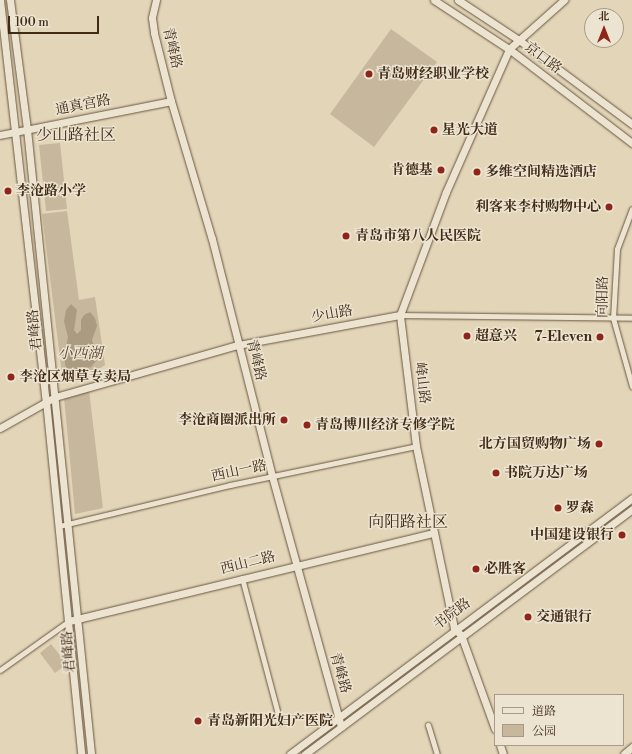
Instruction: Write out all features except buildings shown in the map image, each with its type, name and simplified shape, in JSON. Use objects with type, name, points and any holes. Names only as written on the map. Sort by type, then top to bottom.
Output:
[{"type":"main road","name":"君峰路","points":[[0,0],[17,131],[69,621],[81,754]]},
{"type":"main road","name":"君峰路","points":[[10,0],[27,129],[79,617],[91,754]]},
{"type":"main road","name":"青峰路","points":[[156,0],[152,18],[154,33],[170,101],[212,239],[272,476],[341,727]]},
{"type":"main road","name":"京口路","points":[[434,0],[509,49],[632,143]]},
{"type":"main road","name":"京口路","points":[[458,0],[518,40],[632,124]]},
{"type":"main road","points":[[509,49],[564,0]]},
{"type":"main road","name":"峰山路","points":[[454,628],[416,446],[400,315],[446,192],[509,49]]},
{"type":"main road","name":"通真宫路","points":[[0,135],[170,101]]},
{"type":"main road","name":"少山路","points":[[0,428],[55,397],[238,344],[400,315]]},
{"type":"main road","name":"书院路","points":[[290,754],[454,628],[632,498]]},
{"type":"main road","name":"书院路","points":[[305,754],[461,635],[632,509]]},
{"type":"main road","name":"西山二路","points":[[69,621],[79,617],[434,533]]},
{"type":"main road","points":[[454,628],[461,635],[494,726]]},
{"type":"main road","points":[[624,754],[632,747]]},
{"type":"street","name":"向阳路","points":[[632,209],[617,248],[613,318],[632,386]]},
{"type":"street","name":"少山路","points":[[400,315],[632,318]]},
{"type":"street","name":"西山一路","points":[[58,526],[272,476],[416,446]]},
{"type":"street","points":[[242,578],[280,722]]},
{"type":"street","points":[[0,670],[69,621]]},
{"type":"street","points":[[428,725],[437,754]]},
{"type":"green space","points":[[391,29],[437,62],[374,147],[330,114]]},
{"type":"green space","points":[[60,143],[67,209],[46,211],[39,145]]},
{"type":"green space","points":[[67,211],[79,300],[95,297],[105,365],[87,377],[63,382],[42,214]]},
{"type":"green space","points":[[89,390],[103,508],[75,514],[64,397]]},
{"type":"green space","points":[[51,644],[67,664],[55,673],[40,653]]},
{"type":"water","name":"小西湖","points":[[71,304],[77,310],[74,330],[77,334],[81,330],[81,320],[84,315],[90,312],[95,318],[97,326],[92,340],[98,359],[91,367],[70,373],[66,369],[64,357],[68,337],[64,321],[66,310]]},
{"type":"place","name":"青岛财经职业学校","points":[[369,74]]},
{"type":"place","name":"星光大道","points":[[434,130]]},
{"type":"place","name":"肯德基","points":[[441,170]]},
{"type":"place","name":"多维空间精选酒店","points":[[477,172]]},
{"type":"place","name":"李沧路小学","points":[[8,191]]},
{"type":"place","name":"利客来李村购物中心","points":[[609,207]]},
{"type":"place","name":"青岛市第八人民医院","points":[[346,236]]},
{"type":"place","name":"超意兴","points":[[467,336]]},
{"type":"place","name":"7-Eleven","points":[[600,337]]},
{"type":"place","name":"李沧区烟草专卖局","points":[[11,377]]},
{"type":"place","name":"李沧商圈派出所","points":[[284,420]]},
{"type":"place","name":"青岛博川经济专修学院","points":[[307,425]]},
{"type":"place","name":"北方国贸购物广场","points":[[599,444]]},
{"type":"place","name":"书院万达广场","points":[[496,473]]},
{"type":"place","name":"罗森","points":[[558,508]]},
{"type":"place","name":"中国建设银行","points":[[622,535]]},
{"type":"place","name":"必胜客","points":[[476,569]]},
{"type":"place","name":"交通银行","points":[[528,617]]},
{"type":"place","name":"青岛新阳光妇产医院","points":[[198,721]]},
{"type":"district","name":"少山路社区","points":[[76,135]]},
{"type":"district","name":"向阳路社区","points":[[408,522]]}]
